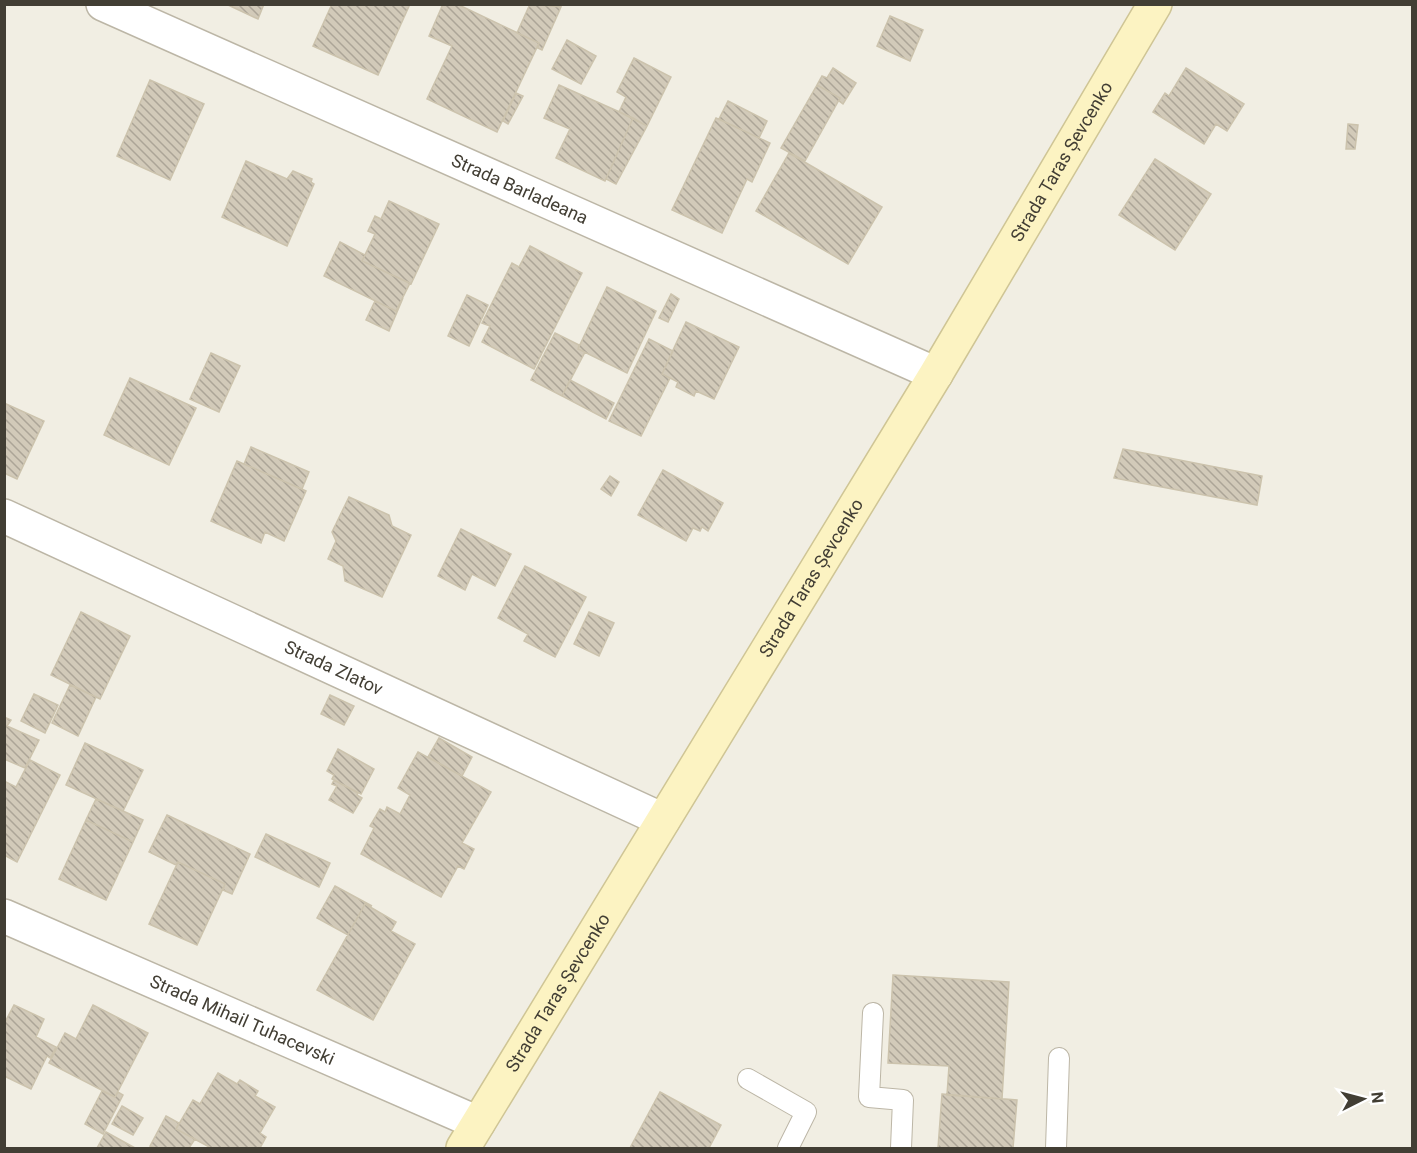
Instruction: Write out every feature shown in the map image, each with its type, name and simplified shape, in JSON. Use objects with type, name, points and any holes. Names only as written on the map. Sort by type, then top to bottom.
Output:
[{"type":"main road","name":"Strada Taras Șevcenko","points":[[471,1136],[936,374],[1155,4]]},
{"type":"street","name":"Strada Barladeana","points":[[103,4],[936,374]]},
{"type":"street","name":"Strada Zlatov","points":[[4,516],[663,820]]},
{"type":"street","name":"Strada Mihail Tuhacevski","points":[[4,916],[471,1136]]},
{"type":"lane","points":[[873,1013],[869,1098],[903,1100],[901,1149]]},
{"type":"lane","points":[[1056,1149],[1059,1058]]},
{"type":"lane","points":[[748,1078],[806,1112],[788,1149]]},
{"type":"building","points":[[226,4],[264,4],[258,19]]},
{"type":"building","points":[[332,4],[410,4],[378,75],[313,46]]},
{"type":"building","points":[[443,4],[457,4],[539,43],[497,132],[427,99],[452,46],[429,36]]},
{"type":"building","points":[[530,4],[561,7],[542,50],[538,48],[539,43],[517,33]]},
{"type":"building","points":[[890,16],[923,30],[910,61],[877,46]]},
{"type":"building","points":[[567,40],[596,56],[581,84],[552,69]]},
{"type":"building","points":[[634,58],[671,77],[647,126],[619,112],[626,97],[617,92]]},
{"type":"building","points":[[833,68],[856,83],[843,104],[839,101],[840,98],[817,85],[822,76],[827,78]]},
{"type":"building","points":[[1186,68],[1244,104],[1227,131],[1216,124],[1204,144],[1153,112],[1165,93],[1169,96]]},
{"type":"building","points":[[150,80],[204,104],[170,180],[117,156]]},
{"type":"building","points":[[559,85],[633,118],[605,181],[556,158],[570,129],[544,118]]},
{"type":"building","points":[[817,85],[840,98],[805,161],[781,148]]},
{"type":"building","points":[[516,93],[523,96],[508,124],[503,121]]},
{"type":"building","points":[[728,101],[767,121],[759,138],[719,119]]},
{"type":"building","points":[[633,118],[647,126],[616,184],[606,179]]},
{"type":"building","points":[[716,118],[770,143],[752,182],[747,179],[722,233],[672,210]]},
{"type":"building","points":[[1348,124],[1358,125],[1355,149],[1346,149]]},
{"type":"building","points":[[789,153],[882,207],[848,264],[756,211]]},
{"type":"building","points":[[1155,159],[1211,194],[1175,250],[1119,215]]},
{"type":"building","points":[[246,161],[287,179],[293,171],[312,179],[311,182],[314,184],[287,246],[222,217]]},
{"type":"building","points":[[389,201],[439,224],[411,284],[362,261],[375,234],[368,231],[375,216],[381,219]]},
{"type":"building","points":[[340,242],[365,255],[362,261],[410,283],[396,311],[324,276]]},
{"type":"building","points":[[530,246],[582,273],[534,369],[482,342],[490,326],[482,323],[512,263],[519,267]]},
{"type":"building","points":[[607,287],[656,311],[627,373],[578,349]]},
{"type":"building","points":[[671,294],[679,299],[668,322],[659,318]]},
{"type":"building","points":[[467,295],[488,305],[469,346],[448,336]]},
{"type":"building","points":[[403,298],[389,331],[366,320],[375,301],[396,311]]},
{"type":"building","points":[[686,322],[739,347],[714,399],[696,391],[694,396],[676,387],[678,382],[662,374]]},
{"type":"building","points":[[555,333],[579,345],[578,349],[585,352],[562,396],[531,380]]},
{"type":"building","points":[[649,339],[673,351],[662,374],[670,378],[641,436],[609,421]]},
{"type":"building","points":[[211,353],[240,366],[219,412],[190,399]]},
{"type":"building","points":[[130,378],[196,408],[169,465],[104,435]]},
{"type":"building","points":[[570,380],[614,403],[606,419],[562,396]]},
{"type":"building","points":[[4,403],[44,421],[17,479],[4,473]]},
{"type":"building","points":[[251,447],[309,472],[302,489],[244,464]]},
{"type":"building","points":[[1123,449],[1262,476],[1257,505],[1114,478]]},
{"type":"building","points":[[237,461],[306,491],[284,541],[265,532],[261,543],[211,521]]},
{"type":"building","points":[[663,470],[723,503],[708,531],[702,527],[700,531],[693,528],[686,541],[638,515]]},
{"type":"building","points":[[610,476],[619,482],[611,496],[601,489]]},
{"type":"building","points":[[349,497],[389,515],[392,526],[411,535],[382,597],[345,581],[343,566],[328,559],[336,541],[332,532]]},
{"type":"building","points":[[461,529],[511,554],[495,586],[472,574],[465,590],[438,576]]},
{"type":"building","points":[[525,566],[586,597],[555,657],[524,641],[528,634],[498,618]]},
{"type":"building","points":[[81,612],[130,636],[100,699],[51,675]]},
{"type":"building","points":[[589,612],[614,623],[599,656],[574,644]]},
{"type":"building","points":[[70,685],[96,697],[78,736],[52,723]]},
{"type":"building","points":[[34,694],[58,705],[45,733],[21,721]]},
{"type":"building","points":[[330,695],[354,706],[344,725],[321,714]]},
{"type":"building","points":[[4,717],[11,720],[7,726],[39,740],[25,768],[4,759]]},
{"type":"building","points":[[439,738],[472,757],[462,776],[428,757]]},
{"type":"building","points":[[85,743],[143,770],[123,811],[66,785]]},
{"type":"building","points":[[338,749],[374,769],[361,794],[332,779],[334,775],[327,771]]},
{"type":"building","points":[[418,752],[491,792],[462,843],[474,849],[464,869],[458,866],[441,897],[361,854],[374,828],[370,826],[380,809],[385,812],[387,807],[400,814],[410,795],[398,788]]},
{"type":"building","points":[[30,760],[60,775],[17,862],[4,855],[4,781],[16,787]]},
{"type":"building","points":[[334,780],[358,793],[357,795],[362,798],[353,813],[329,800],[337,786],[332,784]]},
{"type":"building","points":[[96,799],[143,820],[133,842],[86,820]]},
{"type":"building","points":[[167,815],[250,854],[232,894],[223,890],[225,884],[178,862],[176,865],[149,852]]},
{"type":"building","points":[[86,820],[133,842],[106,900],[59,879]]},
{"type":"building","points":[[266,834],[330,863],[319,887],[255,857]]},
{"type":"building","points":[[178,862],[225,884],[197,945],[149,924]]},
{"type":"building","points":[[335,886],[372,906],[365,904],[348,935],[317,918]]},
{"type":"building","points":[[365,904],[396,922],[391,931],[415,944],[373,1020],[317,990]]},
{"type":"building","points":[[893,975],[1009,982],[1002,1099],[947,1095],[949,1066],[888,1063]]},
{"type":"building","points":[[14,1005],[44,1019],[36,1037],[56,1047],[50,1058],[47,1056],[31,1089],[4,1076],[4,1024]]},
{"type":"building","points":[[93,1005],[148,1033],[115,1097],[49,1063],[65,1033],[76,1039]]},
{"type":"building","points":[[218,1073],[237,1084],[240,1080],[258,1091],[255,1096],[275,1107],[260,1133],[266,1137],[260,1148],[211,1148],[176,1129],[193,1100],[200,1104]]},
{"type":"building","points":[[102,1091],[115,1097],[118,1092],[123,1095],[103,1134],[85,1124]]},
{"type":"building","points":[[660,1092],[721,1125],[709,1148],[630,1148]]},
{"type":"building","points":[[942,1094],[1017,1100],[1013,1148],[938,1148]]},
{"type":"building","points":[[122,1106],[143,1118],[133,1135],[112,1124]]},
{"type":"building","points":[[166,1116],[179,1123],[176,1129],[195,1139],[189,1148],[150,1146]]},
{"type":"building","points":[[106,1132],[135,1148],[97,1148]]}]
